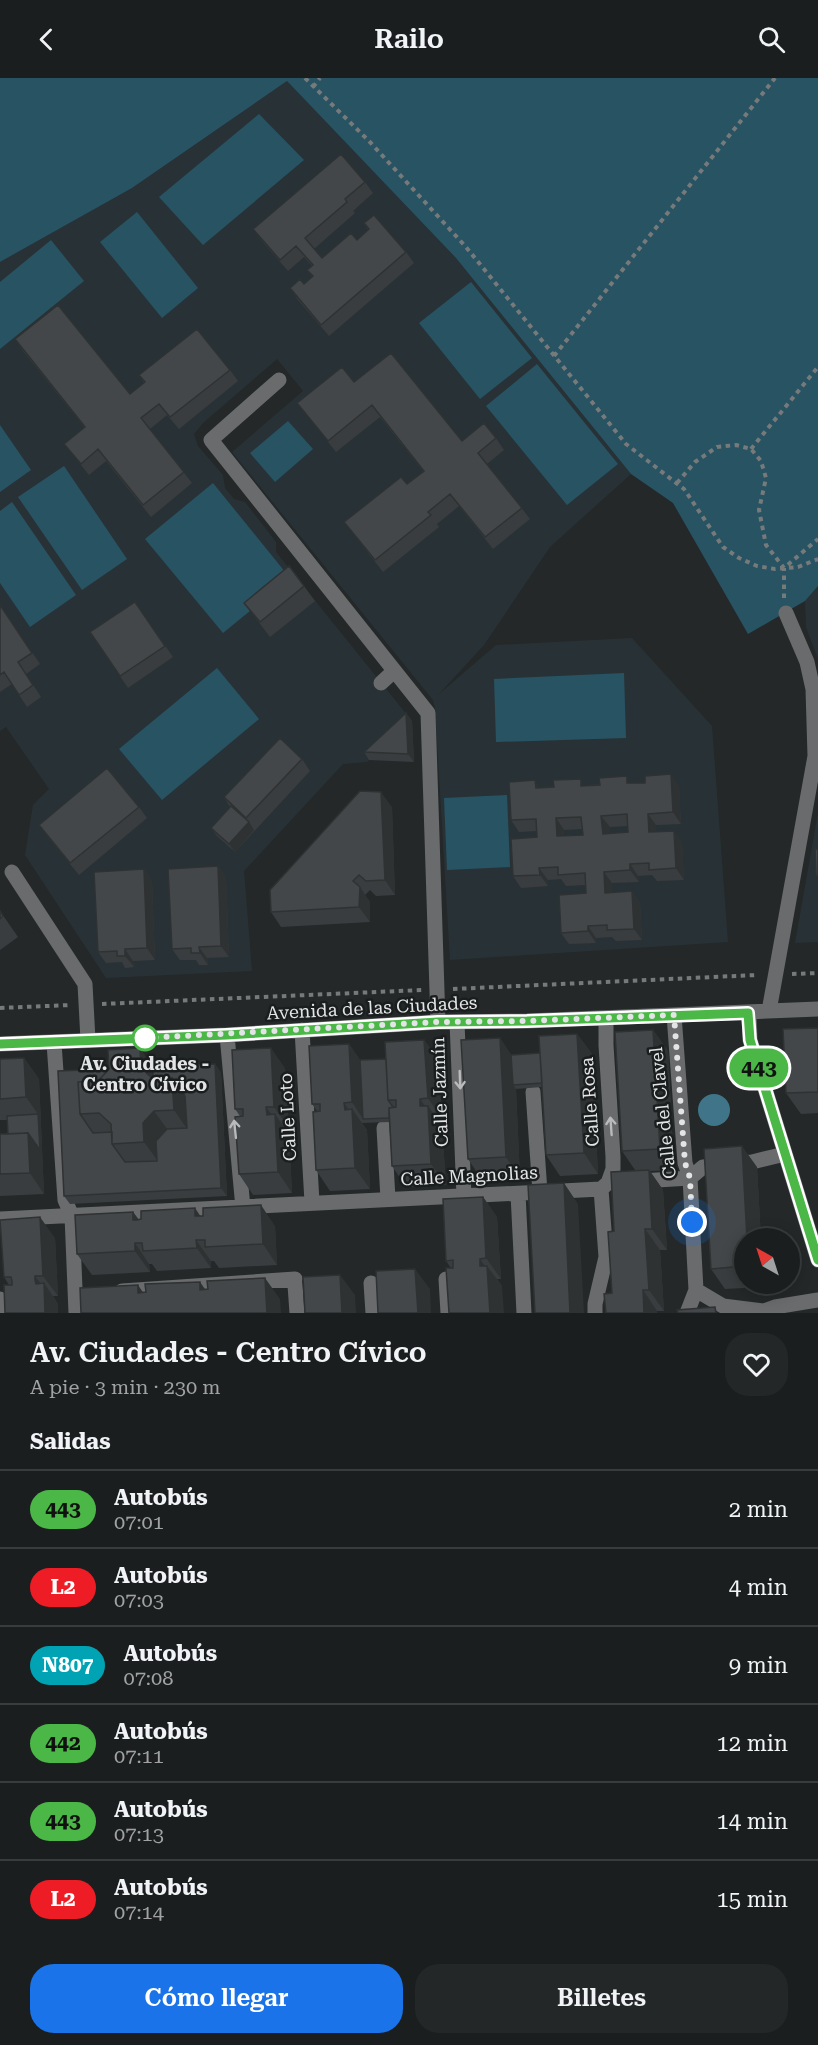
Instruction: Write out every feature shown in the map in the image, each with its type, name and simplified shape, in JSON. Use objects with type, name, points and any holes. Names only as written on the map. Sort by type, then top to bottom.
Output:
[{"type":"street","points":[[279,380],[211,440],[428,713],[438,1022]]},
{"type":"street","points":[[769,1011],[815,756],[813,689],[807,662],[786,613]]},
{"type":"street","points":[[381,683],[394,671]]},
{"type":"street","points":[[12,872],[85,984],[88,1040]]},
{"type":"street","name":"Avenida de las Ciudades","points":[[0,1044],[227,1035],[438,1022],[818,1009]]},
{"type":"street","points":[[748,1013],[750,1040],[818,1260]]},
{"type":"street","name":"Calle del Clavel","points":[[674,1015],[685,1163],[690,1178],[696,1290],[687,1313]]},
{"type":"street","name":"Calle Rosa","points":[[595,1313],[606,1257],[605,1186],[613,1169],[614,1157],[606,1018]]},
{"type":"street","name":"Calle Jazmín","points":[[457,1022],[464,1197]]},
{"type":"street","name":"Calle Loto","points":[[303,1030],[312,1202]]},
{"type":"street","points":[[227,1035],[243,1208]]},
{"type":"street","points":[[54,1043],[65,1200],[72,1216],[80,1294],[76,1313]]},
{"type":"street","points":[[533,1092],[540,1192]]},
{"type":"street","points":[[384,1128],[387,1199]]},
{"type":"street","name":"Calle Magnolias","points":[[0,1219],[243,1208],[312,1202],[518,1194],[690,1178],[703,1167],[785,1154]]},
{"type":"street","points":[[518,1194],[524,1313]]},
{"type":"street","points":[[446,1279],[448,1313]]},
{"type":"street","points":[[109,1292],[295,1282],[297,1313]]},
{"type":"street","points":[[371,1283],[373,1313]]},
{"type":"street","points":[[696,1290],[723,1306],[763,1312],[775,1307],[818,1300]]},
{"type":"street","points":[[0,1299],[1,1313]]},
{"type":"path","points":[[305,78],[466,247],[626,444],[684,489],[723,547],[757,566],[798,567],[818,559]]},
{"type":"path","points":[[313,87],[320,78]]},
{"type":"path","points":[[554,356],[774,78]]},
{"type":"path","points":[[751,449],[818,367]]},
{"type":"path","points":[[677,483],[695,462],[717,447],[736,445],[751,449],[761,461],[766,478],[759,510],[766,545],[784,568],[783,591],[786,613]]},
{"type":"path","points":[[784,568],[818,539]]},
{"type":"path","points":[[0,1008],[818,973]]},
{"type":"shaded area","points":[[0,78],[818,78],[818,586],[805,601],[748,634],[673,503],[631,474],[456,258],[287,81],[132,188],[0,262]]},
{"type":"shaded area","points":[[287,81],[456,258],[631,474],[550,547],[484,645],[438,695],[496,645],[632,638],[712,726],[728,942],[450,960],[433,700],[232,452],[303,391],[277,359],[203,423],[194,434],[198,446],[223,475],[225,488],[234,499],[245,502],[276,542],[276,552],[412,721],[367,762],[343,764],[244,871],[252,971],[106,978],[25,855],[33,805],[49,789],[6,727],[0,731],[0,262],[132,188]]},
{"type":"shaded area","points":[[259,114],[304,160],[203,245],[159,197]]},
{"type":"shaded area","points":[[137,212],[198,288],[162,318],[100,242]]},
{"type":"shaded area","points":[[51,240],[84,281],[0,349],[0,282]]},
{"type":"shaded area","points":[[471,282],[532,358],[480,399],[419,323]]},
{"type":"shaded area","points":[[537,364],[618,464],[567,505],[486,406]]},
{"type":"shaded area","points":[[288,421],[313,449],[275,482],[250,453]]},
{"type":"shaded area","points":[[0,425],[31,470],[0,492]]},
{"type":"shaded area","points":[[64,466],[127,559],[82,590],[18,497]]},
{"type":"shaded area","points":[[213,483],[290,578],[223,633],[145,539]]},
{"type":"shaded area","points":[[12,502],[76,595],[30,627],[0,583],[0,511]]},
{"type":"shaded area","points":[[818,586],[818,659],[806,627],[805,601]]},
{"type":"shaded area","points":[[217,668],[259,719],[162,800],[119,749]]},
{"type":"shaded area","points":[[624,673],[626,738],[496,742],[494,679]]},
{"type":"shaded area","points":[[507,795],[510,867],[447,870],[444,798]]},
{"type":"shaded area","points":[[818,813],[818,942],[795,943]]},
{"type":"shaded area","points":[[714,1094],[725,1099],[730,1110],[725,1121],[714,1126],[703,1121],[698,1110],[703,1099]]},
{"type":"building","points":[[341,154],[365,182],[345,199],[347,202],[305,238],[322,258],[351,233],[357,240],[369,229],[364,223],[374,215],[406,252],[321,325],[290,288],[300,279],[304,284],[313,276],[307,270],[313,265],[296,246],[280,260],[253,229]]},
{"type":"building","points":[[58,305],[130,394],[145,382],[139,375],[197,329],[230,370],[170,417],[159,404],[141,418],[184,472],[143,505],[98,449],[81,464],[64,444],[85,427],[15,339]]},
{"type":"building","points":[[391,353],[462,441],[484,423],[496,438],[478,453],[522,508],[485,537],[450,494],[428,512],[431,515],[375,560],[344,522],[401,477],[407,484],[424,471],[372,405],[328,441],[297,403],[342,367],[354,382]]},
{"type":"building","points":[[289,566],[304,586],[260,622],[244,603]]},
{"type":"building","points":[[135,602],[165,646],[120,676],[90,632]]},
{"type":"building","points":[[0,605],[32,653],[18,662],[33,685],[19,695],[4,672],[0,675]]},
{"type":"building","points":[[406,713],[408,754],[364,752]]},
{"type":"building","points":[[280,738],[302,759],[246,818],[224,797]]},
{"type":"building","points":[[107,768],[139,807],[70,863],[39,825]]},
{"type":"building","points":[[671,774],[673,812],[648,814],[649,832],[674,831],[676,868],[649,870],[649,863],[630,864],[630,870],[604,872],[605,893],[632,891],[634,929],[607,930],[607,925],[588,926],[588,931],[561,933],[559,895],[586,893],[585,873],[558,875],[558,867],[539,868],[540,875],[513,876],[511,839],[537,837],[536,819],[511,820],[509,782],[535,780],[536,788],[554,787],[553,780],[581,779],[581,786],[600,785],[599,778],[627,776],[627,783],[645,783],[645,776]],"holes":[[[627,814],[628,832],[603,834],[601,816]],[[581,817],[583,835],[557,836],[556,818]]]},
{"type":"building","points":[[360,791],[381,792],[385,880],[366,881],[359,875],[353,881],[360,887],[359,907],[271,912],[270,890]]},
{"type":"building","points":[[231,806],[249,822],[229,844],[211,828]]},
{"type":"building","points":[[815,849],[818,849],[818,876],[816,876]]},
{"type":"building","points":[[218,866],[221,946],[199,947],[200,953],[191,953],[191,948],[172,949],[168,869]]},
{"type":"building","points":[[144,869],[147,948],[125,949],[125,956],[117,956],[117,951],[98,952],[94,872]]},
{"type":"building","points":[[818,1028],[818,1092],[786,1093],[783,1029]]},
{"type":"building","points":[[653,1030],[660,1149],[622,1151],[615,1032]]},
{"type":"building","points":[[577,1034],[584,1153],[546,1155],[539,1036]]},
{"type":"building","points":[[500,1038],[506,1157],[468,1159],[461,1040]]},
{"type":"building","points":[[424,1040],[428,1098],[420,1099],[420,1106],[428,1106],[431,1164],[392,1166],[389,1108],[396,1107],[396,1100],[388,1100],[385,1042]]},
{"type":"building","points":[[349,1044],[352,1102],[344,1103],[345,1110],[352,1109],[355,1168],[316,1170],[313,1112],[320,1111],[320,1104],[312,1104],[309,1046]]},
{"type":"building","points":[[140,1048],[141,1068],[153,1079],[172,1078],[174,1110],[154,1111],[143,1123],[144,1142],[112,1144],[111,1124],[99,1113],[80,1114],[78,1082],[98,1081],[109,1069],[108,1050]]},
{"type":"building","points":[[271,1048],[274,1107],[266,1107],[267,1115],[275,1114],[278,1172],[239,1174],[235,1117],[243,1116],[243,1109],[235,1109],[232,1050]]},
{"type":"building","points":[[540,1053],[542,1083],[513,1085],[511,1055]]},
{"type":"building","points":[[24,1058],[26,1097],[0,1099],[0,1059]]},
{"type":"building","points":[[386,1059],[388,1100],[393,1107],[389,1108],[389,1118],[363,1119],[360,1060]]},
{"type":"building","points":[[215,1064],[221,1188],[64,1196],[58,1071],[109,1069],[98,1081],[78,1082],[80,1114],[93,1133],[112,1132],[112,1144],[125,1162],[157,1161],[156,1141],[167,1129],[187,1128],[185,1096],[172,1078],[153,1079],[153,1067]]},
{"type":"building","points":[[38,1114],[40,1150],[28,1133],[8,1134],[7,1116]]},
{"type":"building","points":[[28,1133],[30,1173],[0,1174],[0,1134]]},
{"type":"building","points":[[742,1146],[746,1228],[734,1228],[734,1267],[711,1269],[704,1149]]},
{"type":"building","points":[[649,1170],[652,1229],[645,1229],[649,1290],[643,1290],[644,1313],[606,1313],[604,1294],[612,1293],[608,1232],[614,1231],[611,1172]]},
{"type":"building","points":[[564,1183],[570,1313],[535,1313],[528,1185]]},
{"type":"building","points":[[483,1197],[486,1258],[480,1259],[480,1266],[487,1266],[490,1313],[449,1313],[446,1268],[453,1268],[453,1260],[446,1261],[443,1199]]},
{"type":"building","points":[[261,1205],[263,1244],[205,1247],[205,1240],[196,1240],[197,1248],[143,1251],[142,1243],[135,1243],[135,1251],[77,1254],[75,1215],[133,1212],[133,1220],[137,1220],[141,1219],[141,1211],[195,1208],[195,1216],[203,1216],[203,1208]]},
{"type":"building","points":[[40,1217],[43,1276],[35,1276],[35,1280],[36,1284],[44,1283],[45,1313],[5,1313],[4,1285],[12,1285],[12,1281],[11,1277],[4,1277],[0,1220]]},
{"type":"building","points":[[415,1269],[418,1313],[378,1313],[376,1271]]},
{"type":"building","points":[[340,1275],[342,1313],[305,1313],[303,1277]]},
{"type":"building","points":[[265,1278],[267,1313],[81,1313],[80,1288],[138,1285],[138,1293],[146,1292],[145,1284],[200,1282],[200,1290],[208,1289],[207,1281]]},
{"type":"building","points":[[715,1307],[716,1313],[678,1313],[677,1310]]},
{"type":"bus line","name":"443","points":[[0,1044],[227,1035],[438,1022],[748,1013],[750,1040],[818,1260]]},
{"type":"place","name":"Av. Ciudades - Centro Cívico","points":[[145,1038]]},
{"type":"route","points":[[145,1038],[438,1022],[674,1015],[685,1163],[690,1178],[692,1222]]}]
